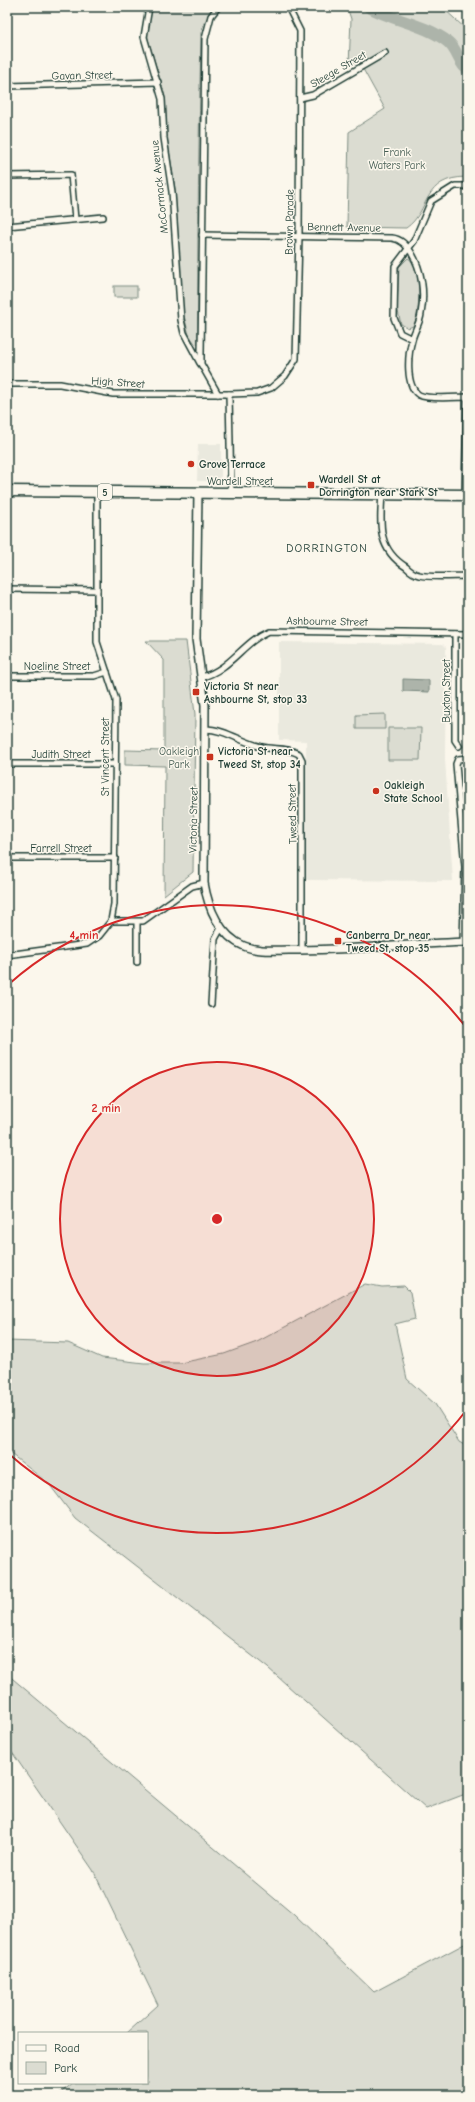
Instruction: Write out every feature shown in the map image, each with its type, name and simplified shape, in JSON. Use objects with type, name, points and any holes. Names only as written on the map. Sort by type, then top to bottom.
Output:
[{"type":"highway","name":"Wardell Street","points":[[9,492],[382,493],[466,495]]},
{"type":"street","name":"McCormack Avenue","points":[[149,7],[144,37],[162,99],[164,142],[172,192],[181,320],[184,333],[218,394]]},
{"type":"street","name":"McCormack Avenue","points":[[201,364],[205,39],[211,16],[218,7]]},
{"type":"street","name":"Brown Parade","points":[[229,394],[257,394],[271,388],[285,376],[296,359],[299,236],[300,31],[288,7]]},
{"type":"street","name":"Steege Street","points":[[300,98],[313,95],[385,53]]},
{"type":"street","name":"Gavan Street","points":[[7,86],[158,82]]},
{"type":"street","points":[[7,176],[71,175],[75,219]]},
{"type":"street","points":[[412,339],[399,332],[393,314],[395,268],[398,261],[408,249],[421,228],[431,201],[455,186],[468,186]]},
{"type":"street","points":[[7,226],[103,217]]},
{"type":"street","name":"Bennett Avenue","points":[[202,235],[392,238],[399,240],[408,249]]},
{"type":"street","points":[[408,249],[418,266],[421,279],[421,314],[412,339],[410,376],[415,391],[425,396],[468,397],[466,495]]},
{"type":"street","name":"High Street","points":[[7,384],[60,384],[113,394],[229,394]]},
{"type":"street","points":[[229,394],[231,493]]},
{"type":"street","name":"St Vincent Street","points":[[97,492],[96,642],[116,700],[114,910],[111,921]]},
{"type":"street","name":"Victoria Street","points":[[198,492],[196,639],[205,705],[204,883],[207,898],[221,928],[240,944],[255,950],[302,950]]},
{"type":"street","points":[[382,493],[381,534],[383,543],[390,554],[402,565],[418,575],[468,576]]},
{"type":"street","points":[[7,589],[97,590]]},
{"type":"street","name":"Ashbourne Street","points":[[202,677],[217,672],[259,635],[269,631],[468,634]]},
{"type":"street","name":"Buxton Street","points":[[456,634],[455,740],[459,746]]},
{"type":"street","name":"Noeline Street","points":[[7,676],[94,676],[107,672]]},
{"type":"street","name":"Tweed Street","points":[[205,729],[218,730],[261,747],[287,749],[299,754],[302,760],[302,950]]},
{"type":"street","points":[[302,950],[466,942],[465,867],[456,764],[460,759],[468,758]]},
{"type":"street","name":"Judith Street","points":[[7,764],[115,764]]},
{"type":"street","points":[[462,829],[468,829]]},
{"type":"street","name":"Farrell Street","points":[[7,858],[114,858]]},
{"type":"street","points":[[7,955],[87,944],[96,939],[111,921],[137,922],[146,919],[192,886],[204,883]]},
{"type":"street","points":[[137,922],[137,962]]},
{"type":"street","points":[[211,1004],[215,939],[221,928]]},
{"type":"shaded area","points":[[198,444],[221,444],[221,476],[217,481],[197,481]]},
{"type":"shaded area","name":"Oakleigh State School","points":[[279,642],[443,644],[446,647],[445,759],[453,881],[307,880],[305,878],[306,741],[279,740]]},
{"type":"shaded area","points":[[403,679],[429,680],[429,692],[403,691]]},
{"type":"green space","points":[[153,7],[214,7],[204,23],[201,33],[198,343],[196,345],[189,335],[183,312],[175,189],[167,136],[165,97],[148,39],[147,29]]},
{"type":"green space","name":"Frank Waters Park","points":[[347,7],[442,7],[468,31],[468,45],[465,48],[468,50],[468,177],[453,178],[434,189],[420,213],[406,228],[347,227],[349,132],[385,109],[358,60],[349,65],[351,19]]},
{"type":"green space","points":[[408,258],[413,262],[416,270],[419,301],[416,320],[413,326],[408,328],[401,324],[397,307],[399,267]]},
{"type":"green space","points":[[114,286],[137,286],[137,297],[114,297]]},
{"type":"green space","name":"Oakleigh Park","points":[[146,641],[186,641],[195,714],[193,872],[164,895],[165,766],[125,765],[125,750],[164,751],[164,660]]},
{"type":"green space","points":[[385,714],[385,729],[356,729],[356,715]]},
{"type":"green space","points":[[388,728],[421,728],[420,760],[388,760]]},
{"type":"green space","points":[[365,1284],[382,1287],[404,1286],[410,1292],[415,1319],[395,1324],[407,1379],[435,1404],[459,1442],[468,1447],[468,1793],[426,1809],[268,1668],[75,1518],[49,1484],[7,1451],[7,1341],[68,1343],[102,1358],[144,1363],[180,1363],[224,1354],[257,1342]]},
{"type":"green space","points":[[7,1674],[294,1915],[374,1992],[468,1942],[468,2095],[58,2095],[72,2084],[148,2084],[148,2032],[128,2032],[158,2005],[93,1870],[7,1745]]},
{"type":"waterway","points":[[369,7],[439,36],[451,45],[462,64],[468,70]]},
{"type":"place","name":"Grove Terrace","points":[[191,464]]},
{"type":"place","name":"Wardell St at Dorrington near Stark St","points":[[311,485]]},
{"type":"place","name":"Victoria St near Ashbourne St, stop 33","points":[[196,692]]},
{"type":"place","name":"Victoria St near Tweed St, stop 34","points":[[210,757]]},
{"type":"place","name":"Oakleigh State School","points":[[376,791]]},
{"type":"place","name":"Canberra Dr near Tweed St, stop 35","points":[[338,941]]},
{"type":"district","name":"DORRINGTON","points":[[327,548]]}]
